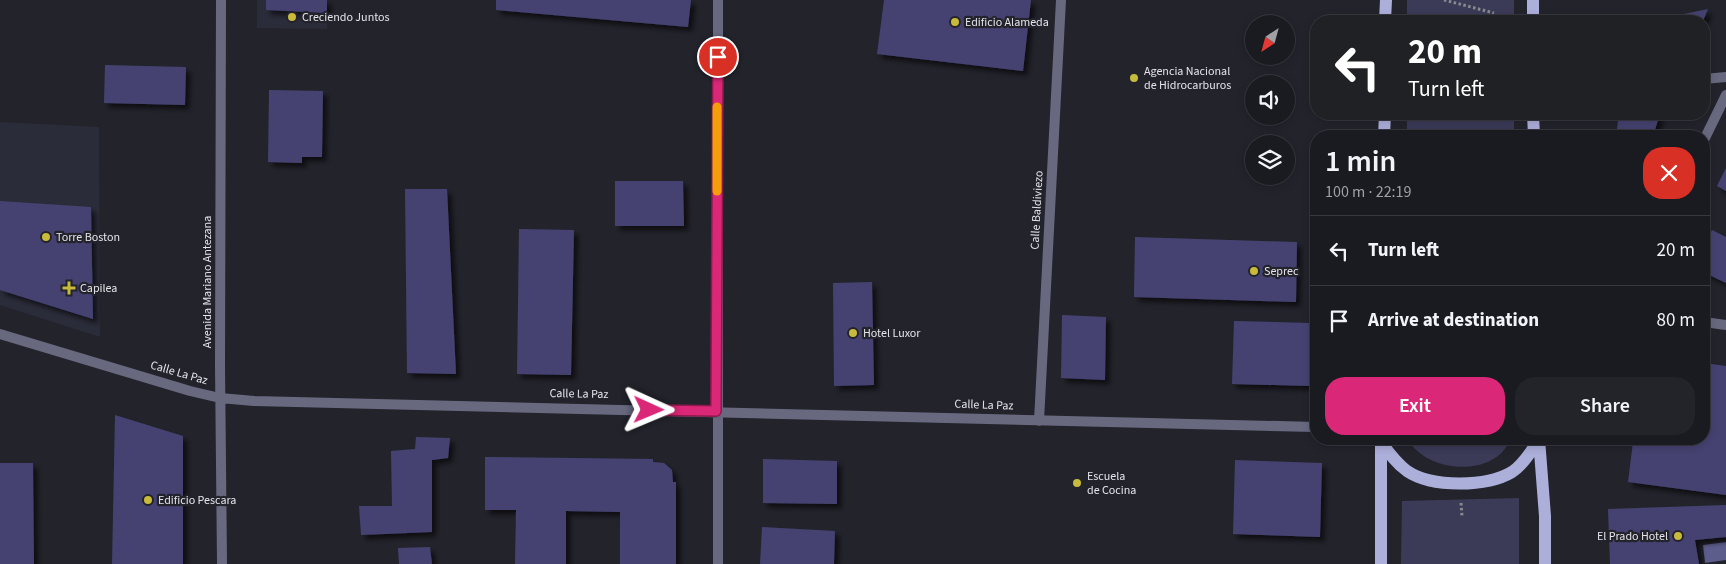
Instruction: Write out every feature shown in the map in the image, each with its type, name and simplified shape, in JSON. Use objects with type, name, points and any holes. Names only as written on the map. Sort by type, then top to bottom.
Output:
[{"type":"main road","points":[[1385,15],[1386,0]]},
{"type":"main road","points":[[1533,0],[1533,15]]},
{"type":"main road","points":[[1381,445],[1381,564]]},
{"type":"main road","points":[[1384,445],[1394,460],[1409,472],[1431,480],[1461,483],[1492,481],[1513,471],[1527,458],[1535,445]]},
{"type":"main road","points":[[1539,445],[1545,516],[1545,564]]},
{"type":"street","name":"Avenida Mariano Antezana","points":[[221,0],[220,398],[222,564]]},
{"type":"street","points":[[718,0],[716,411],[718,564]]},
{"type":"street","name":"Calle Baldiviezo","points":[[1039,421],[1061,0]]},
{"type":"street","points":[[1710,79],[1726,78]]},
{"type":"street","points":[[1709,130],[1726,95]]},
{"type":"street","points":[[1710,323],[1726,325]]},
{"type":"street","name":"Calle La Paz","points":[[0,334],[220,398],[254,401],[1310,427]]},
{"type":"path","points":[[1444,0],[1494,13]]},
{"type":"path","points":[[1461,499],[1462,516]]},
{"type":"shaded area","name":"Creciendo Juntos","points":[[257,0],[327,0],[327,29],[257,28]]},
{"type":"shaded area","points":[[1407,0],[1514,0],[1514,15],[1407,15]]},
{"type":"shaded area","points":[[1407,120],[1514,120],[1514,130],[1407,130]]},
{"type":"shaded area","name":"Torre Boston","points":[[0,122],[99,127],[100,337],[0,305]]},
{"type":"shaded area","points":[[1413,445],[1506,445],[1502,452],[1491,461],[1476,466],[1460,467],[1429,459]]},
{"type":"shaded area","points":[[1519,498],[1519,564],[1401,564],[1402,501]]},
{"type":"shaded area","points":[[1726,542],[1726,560],[1705,563],[1703,545]]},
{"type":"building","points":[[266,0],[327,0],[327,13],[266,10]]},
{"type":"building","points":[[496,0],[691,0],[688,27],[496,10]]},
{"type":"building","name":"Edificio Alameda","points":[[884,0],[1031,0],[1023,71],[877,54]]},
{"type":"building","points":[[1708,9],[1706,15],[1679,15]]},
{"type":"building","points":[[105,65],[186,67],[185,105],[104,103]]},
{"type":"building","points":[[269,90],[323,91],[322,157],[302,157],[302,163],[268,162]]},
{"type":"building","points":[[1618,120],[1658,120],[1655,130],[1617,130]]},
{"type":"building","points":[[1726,168],[1726,191],[1717,186]]},
{"type":"building","points":[[615,181],[683,181],[684,226],[615,226]]},
{"type":"building","points":[[405,189],[447,189],[456,374],[407,373]]},
{"type":"building","name":"Torre Boston","points":[[0,201],[91,207],[93,319],[0,290]]},
{"type":"building","points":[[519,229],[574,230],[571,375],[517,374]]},
{"type":"building","points":[[1712,230],[1726,237],[1726,283],[1710,275],[1710,234]]},
{"type":"building","points":[[1135,237],[1297,242],[1296,302],[1134,297]]},
{"type":"building","name":"Hotel Luxor","points":[[872,282],[874,385],[834,386],[833,283]]},
{"type":"building","points":[[1062,315],[1106,317],[1105,380],[1061,378]]},
{"type":"building","points":[[1234,321],[1310,323],[1310,386],[1232,384]]},
{"type":"building","points":[[1710,364],[1726,366],[1726,495],[1628,482],[1633,445],[1710,445]]},
{"type":"building","name":"Edificio Pescara","points":[[115,415],[183,436],[183,564],[112,564]]},
{"type":"building","points":[[416,437],[450,438],[448,458],[432,460],[432,532],[361,535],[359,506],[392,506],[391,451],[415,449]]},
{"type":"building","points":[[485,457],[653,459],[653,462],[664,463],[672,470],[673,482],[676,482],[676,564],[620,564],[620,512],[566,511],[566,564],[515,564],[516,510],[485,510]]},
{"type":"building","points":[[763,459],[837,461],[837,504],[763,503]]},
{"type":"building","points":[[1235,460],[1322,463],[1320,537],[1233,534]]},
{"type":"building","points":[[0,463],[33,463],[34,564],[0,564]]},
{"type":"building","points":[[1726,505],[1726,537],[1695,540],[1699,564],[1610,564],[1608,509]]},
{"type":"building","points":[[762,527],[835,531],[834,564],[760,564]]},
{"type":"building","points":[[430,547],[432,564],[399,564],[398,548]]},
{"type":"slow traffic","points":[[717,107],[717,191]]},
{"type":"place","name":"Creciendo Juntos","points":[[292,17]]},
{"type":"place","name":"Edificio Alameda","points":[[955,22]]},
{"type":"place","name":"Agencia Nacional de Hidrocarburos","points":[[1134,78]]},
{"type":"place","name":"Torre Boston","points":[[46,237]]},
{"type":"place","name":"Seprec","points":[[1254,271]]},
{"type":"place","name":"Capilea","points":[[69,288]]},
{"type":"place","name":"Hotel Luxor","points":[[853,333]]},
{"type":"place","name":"Escuela de Cocina","points":[[1077,483]]},
{"type":"place","name":"Edificio Pescara","points":[[148,500]]},
{"type":"place","name":"El Prado Hotel","points":[[1678,536]]},
{"type":"route","points":[[649,410],[716,411],[718,57]]}]
